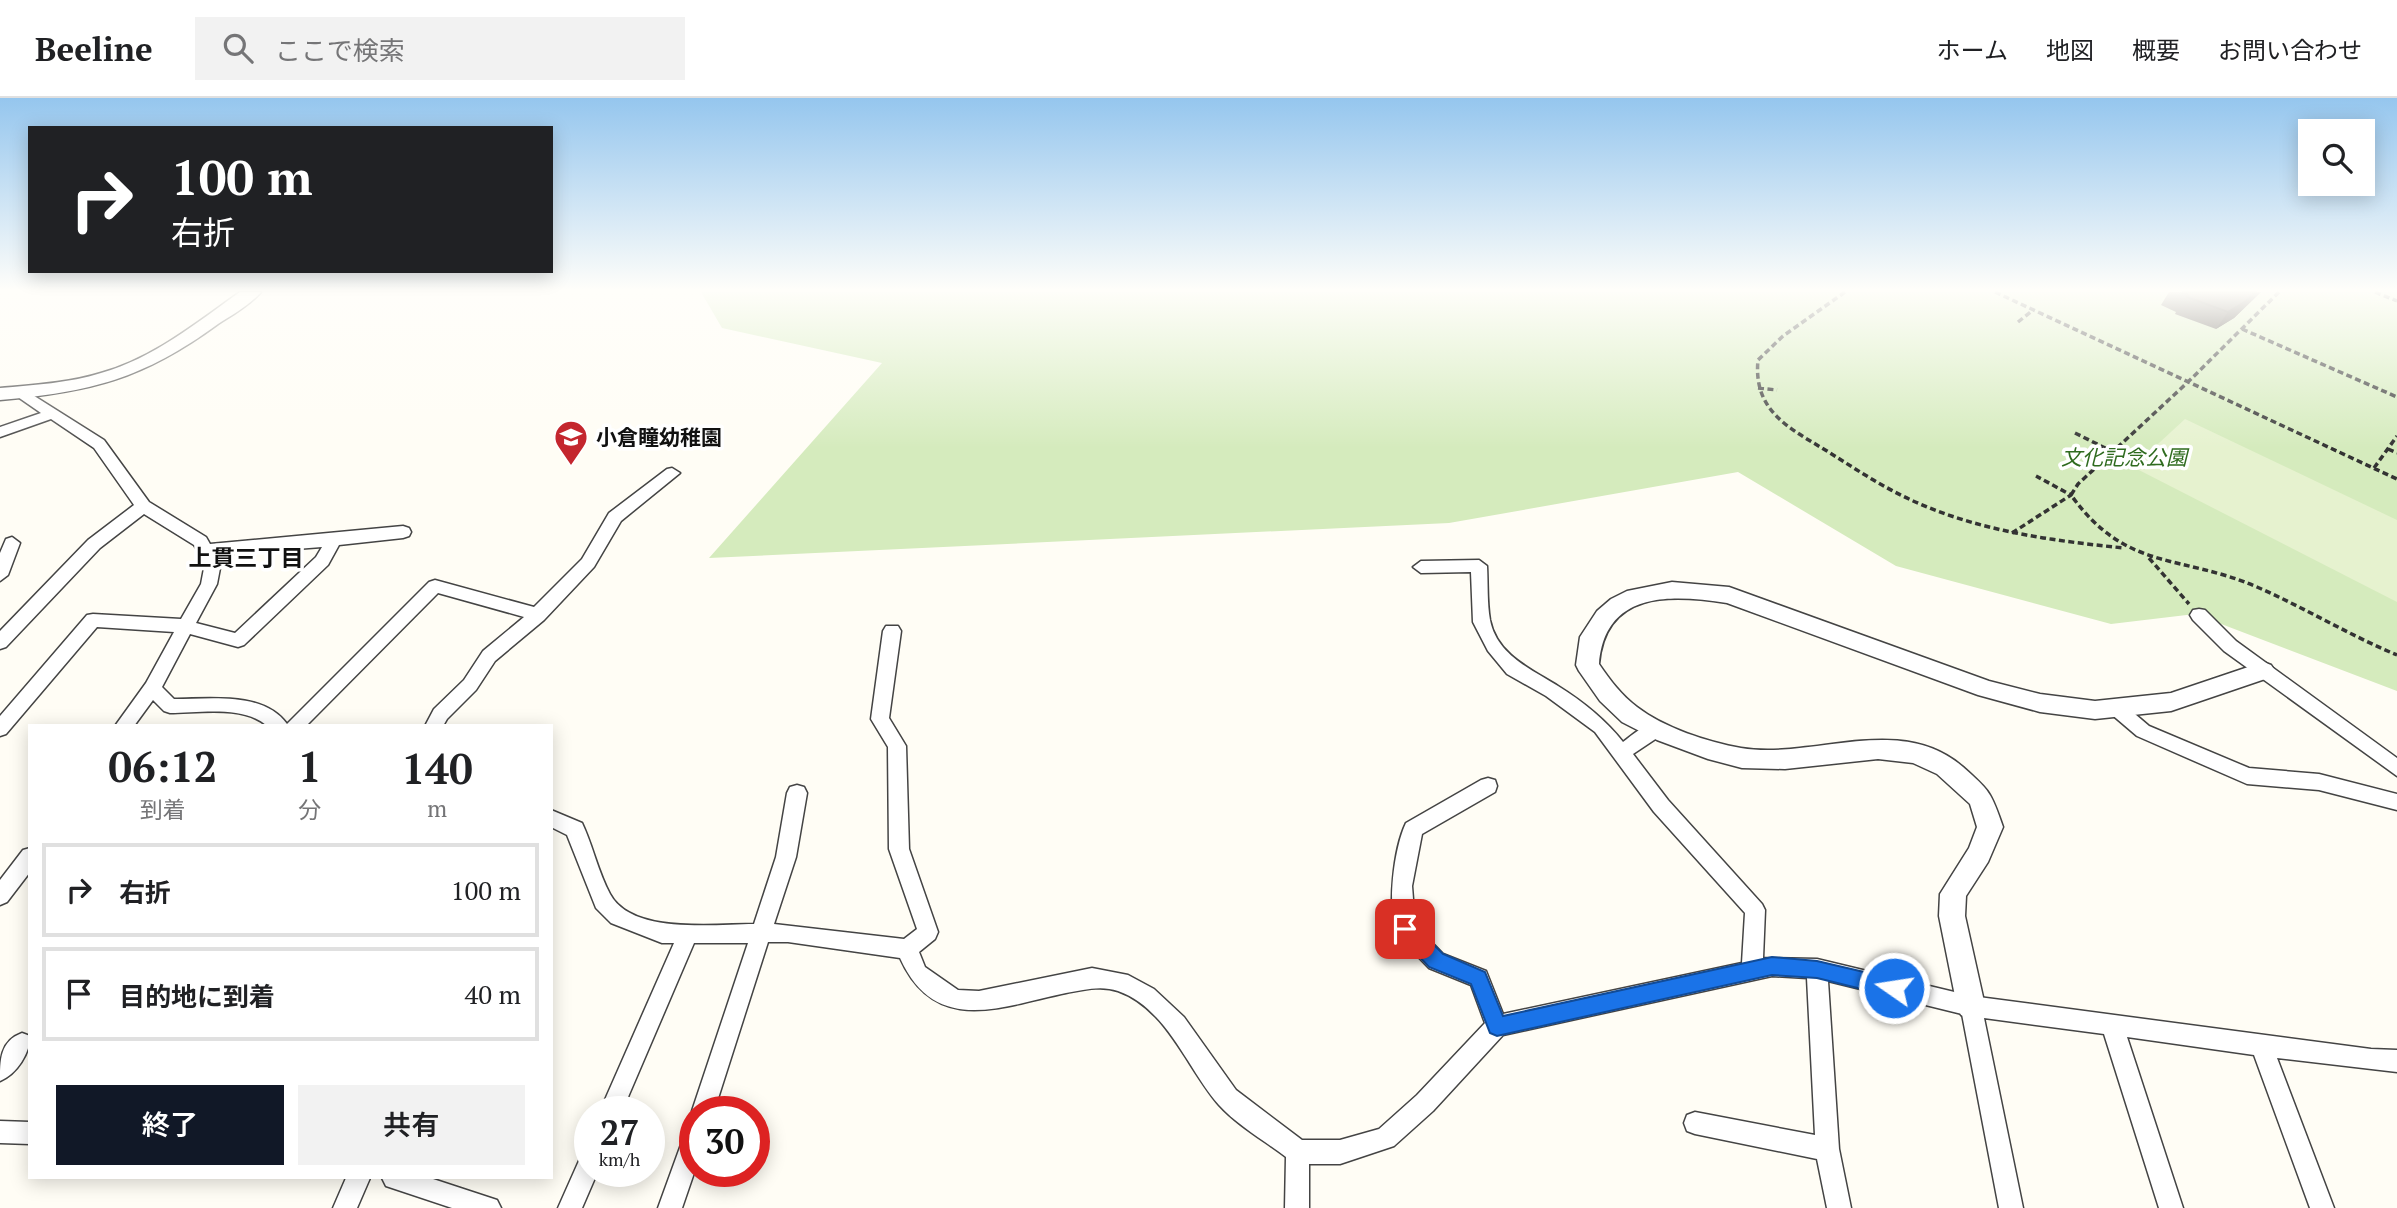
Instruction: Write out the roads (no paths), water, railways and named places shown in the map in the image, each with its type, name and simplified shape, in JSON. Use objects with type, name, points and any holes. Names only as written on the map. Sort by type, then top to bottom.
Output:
[{"type":"street","points":[[0,394],[81,385],[144,363],[173,344]]},
{"type":"street","points":[[20,393],[99,444],[143,506],[200,541],[213,563],[209,584],[184,625],[152,688],[125,724]]},
{"type":"street","points":[[0,432],[52,414]]},
{"type":"street","points":[[435,724],[440,714],[470,685],[489,656],[538,615],[588,563],[615,517],[672,472]]},
{"type":"street","points":[[0,642],[94,544],[143,506]]},
{"type":"street","points":[[204,550],[403,532]]},
{"type":"street","points":[[0,729],[93,620],[184,625],[237,640],[322,561],[334,540]]},
{"type":"street","points":[[0,575],[12,543]]},
{"type":"street","points":[[1421,567],[1479,566],[1482,622],[1494,646],[1513,668],[1552,691],[1601,727],[1661,806],[1755,910],[1752,971]]},
{"type":"street","points":[[297,724],[435,586],[538,615]]},
{"type":"street","points":[[2011,1208],[1952,916],[1953,894],[1979,854],[1990,827],[1981,798],[1946,767],[1916,753],[1878,749],[1785,760],[1742,758],[1708,749],[1657,729],[1630,715],[1608,695],[1587,665],[1592,636],[1601,620],[1615,608],[1652,590],[1677,589],[1729,595],[1986,689],[2040,703],[2095,710],[2171,702],[2263,671]]},
{"type":"street","points":[[2199,615],[2230,646],[2397,768]]},
{"type":"street","points":[[553,819],[575,829],[603,902],[618,917],[662,934],[788,933],[907,949],[928,932],[899,849],[897,746],[880,719],[892,631]]},
{"type":"street","points":[[152,688],[170,706],[236,706],[265,713],[277,724]]},
{"type":"street","points":[[2116,708],[2143,731],[2247,776],[2319,782],[2397,802]]},
{"type":"street","points":[[1620,753],[1657,729]]},
{"type":"street","points":[[1488,786],[1413,829],[1402,886],[1405,929],[1436,961],[1479,978],[1497,1026]]},
{"type":"street","points":[[708,1096],[786,857],[797,793]]},
{"type":"street","points":[[0,896],[28,859]]},
{"type":"street","points":[[618,1096],[688,934]]},
{"type":"street","points":[[907,949],[918,974],[954,1000],[979,1001],[1092,978],[1121,982],[1146,996],[1176,1024],[1228,1098],[1298,1152],[1340,1152],[1386,1138],[1424,1103],[1497,1026],[1772,966],[1817,969],[1971,1006],[2262,1046],[2397,1061]]},
{"type":"street","points":[[1817,969],[1827,1149],[1839,1208]]},
{"type":"street","points":[[2112,1026],[2171,1208]]},
{"type":"street","points":[[0,1070],[22,1043]]},
{"type":"street","points":[[2262,1046],[2322,1208]]},
{"type":"street","points":[[1695,1124],[1827,1149]]},
{"type":"street","points":[[0,1132],[28,1133]]},
{"type":"street","points":[[1297,1208],[1298,1152]]},
{"type":"street","points":[[345,1208],[358,1179]]},
{"type":"street","points":[[397,1179],[489,1208]]},
{"type":"street","points":[[670,1208],[679,1182]]},
{"type":"street","points":[[570,1208],[579,1187]]},
{"type":"place","name":"小倉瞳幼稚園","points":[[571,467]]},
{"type":"district","name":"上貫三丁目","points":[[246,557]]},
{"type":"park label","name":"文化記念公園","points":[[2124,457]]}]
